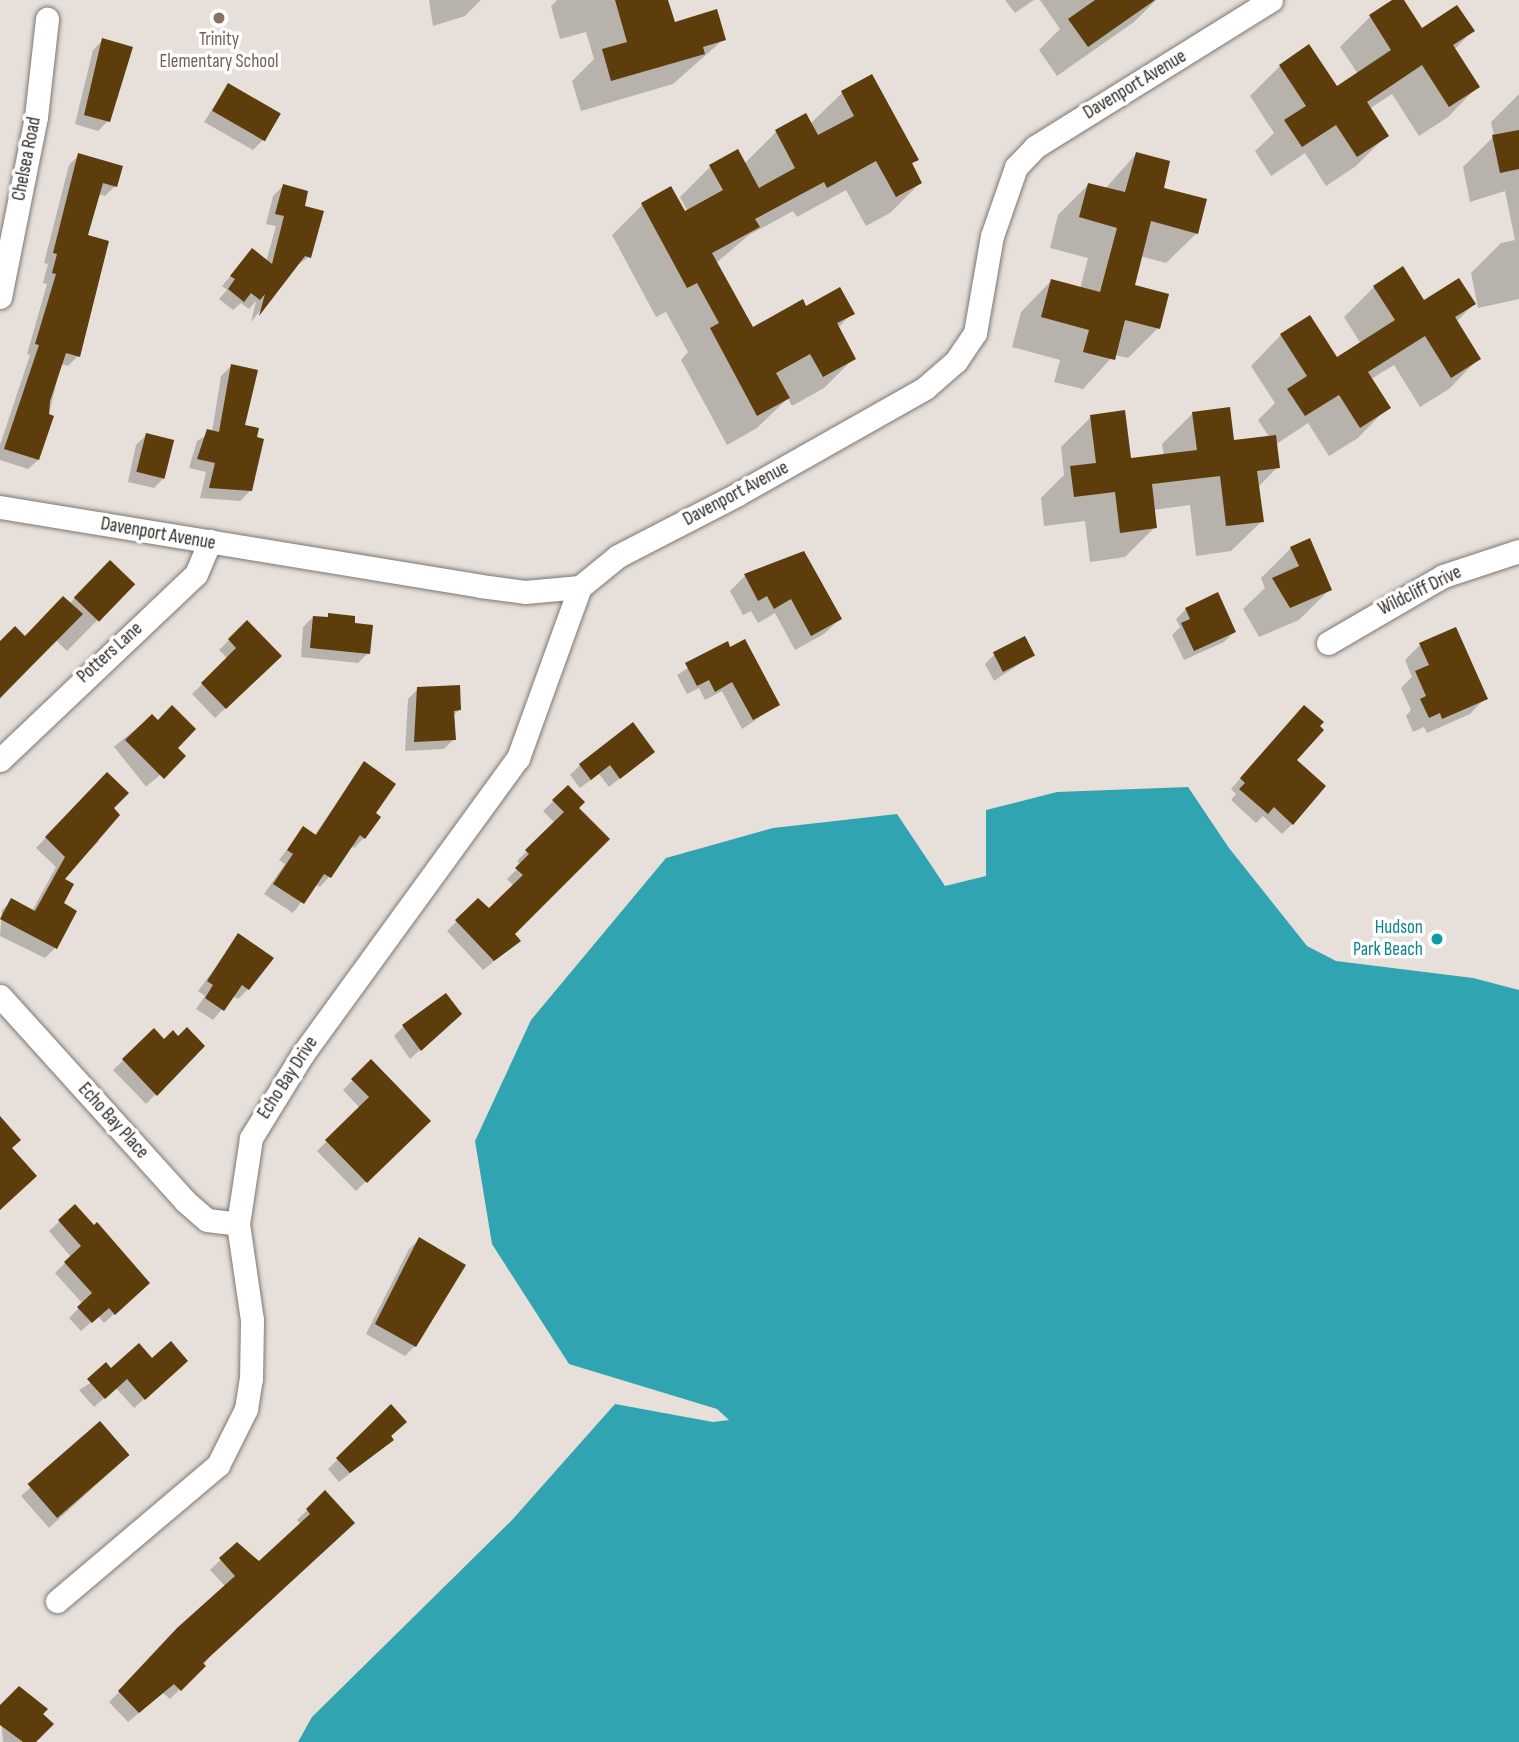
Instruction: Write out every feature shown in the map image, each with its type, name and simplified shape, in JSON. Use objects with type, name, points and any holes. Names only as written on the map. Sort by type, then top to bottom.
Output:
[{"type":"street","name":"Davenport Avenue","points":[[0,507],[525,592],[580,587],[618,556],[736,495],[925,388],[957,361],[975,333],[992,236],[1016,167],[1035,147],[1271,0]]},
{"type":"street","name":"Chelsea Road","points":[[0,297],[36,117],[47,19]]},
{"type":"street","name":"Potters Lane","points":[[0,760],[196,574],[210,541]]},
{"type":"street","name":"Wildcliff Drive","points":[[1328,643],[1443,576],[1519,551]]},
{"type":"street","name":"Echo Bay Drive","points":[[57,1601],[218,1465],[246,1409],[252,1320],[238,1224],[251,1139],[268,1105],[518,758],[580,587]]},
{"type":"street","name":"Echo Bay Place","points":[[0,996],[185,1201],[207,1220],[238,1224]]},
{"type":"water","points":[[1188,787],[1229,848],[1307,946],[1336,961],[1473,978],[1519,990],[1519,1742],[298,1742],[312,1717],[512,1520],[615,1404],[713,1422],[729,1420],[717,1409],[569,1364],[492,1244],[475,1141],[531,1020],[666,858],[773,828],[897,814],[945,886],[986,876],[986,810],[1057,792]]},
{"type":"building","points":[[615,0],[668,0],[675,22],[717,9],[726,40],[703,47],[705,54],[611,81],[602,49],[627,42]]},
{"type":"building","points":[[1095,0],[1155,0],[1088,47],[1068,19]]},
{"type":"building","points":[[1392,0],[1404,0],[1422,28],[1457,5],[1475,31],[1453,45],[1480,87],[1449,107],[1422,65],[1367,102],[1389,136],[1357,157],[1336,125],[1302,147],[1284,120],[1306,106],[1279,65],[1309,44],[1337,86],[1391,50],[1369,15]]},
{"type":"building","points":[[102,38],[133,47],[110,122],[84,115]]},
{"type":"building","points":[[872,74],[919,160],[912,163],[922,183],[896,197],[876,161],[827,188],[824,182],[755,219],[760,227],[712,253],[753,327],[803,299],[806,306],[840,287],[855,314],[837,323],[856,359],[823,377],[810,354],[776,373],[790,398],[757,416],[710,328],[719,323],[697,283],[687,288],[641,203],[671,186],[685,211],[723,190],[709,165],[738,149],[759,188],[795,168],[775,130],[806,113],[818,135],[854,116],[841,91]]},
{"type":"building","points":[[228,83],[281,113],[265,141],[212,111]]},
{"type":"building","points":[[1519,130],[1519,169],[1500,173],[1492,135]]},
{"type":"building","points":[[1136,152],[1170,161],[1164,188],[1207,199],[1198,234],[1151,221],[1135,285],[1169,294],[1160,329],[1125,320],[1115,360],[1083,352],[1089,330],[1041,317],[1051,279],[1100,292],[1117,228],[1079,217],[1088,183],[1125,192]]},
{"type":"building","points":[[78,153],[123,166],[117,187],[103,183],[88,235],[109,241],[80,357],[66,353],[50,401],[49,414],[54,416],[39,460],[4,449],[39,345],[35,344],[56,274],[52,273],[57,254],[53,253]]},
{"type":"building","points":[[283,184],[308,191],[305,206],[324,211],[311,258],[305,256],[259,316],[265,294],[260,300],[251,293],[244,302],[228,289],[235,279],[230,276],[252,248],[272,264],[284,216],[275,214]]},
{"type":"building","points":[[1403,266],[1424,300],[1459,278],[1476,304],[1455,317],[1481,359],[1451,378],[1425,336],[1368,372],[1391,408],[1360,428],[1339,395],[1305,416],[1287,389],[1307,376],[1280,334],[1310,315],[1337,357],[1395,320],[1373,286]]},
{"type":"building","points":[[231,364],[258,370],[245,425],[259,428],[257,437],[264,439],[252,491],[209,488],[215,463],[197,459],[207,429],[219,432]]},
{"type":"building","points":[[1230,407],[1234,440],[1276,435],[1280,468],[1257,471],[1264,522],[1226,526],[1220,476],[1152,484],[1157,528],[1120,533],[1115,492],[1074,497],[1070,466],[1096,463],[1090,415],[1125,410],[1131,458],[1197,450],[1192,412]]},
{"type":"building","points":[[146,433],[174,440],[164,479],[136,472]]},
{"type":"building","points":[[1310,538],[1332,590],[1290,608],[1272,578],[1299,566],[1290,547]]},
{"type":"building","points":[[804,551],[842,619],[811,636],[791,599],[774,609],[767,596],[758,601],[744,574]]},
{"type":"building","points":[[110,560],[135,584],[99,622],[74,597]]},
{"type":"building","points":[[1218,592],[1236,632],[1194,651],[1181,623],[1190,619],[1185,608]]},
{"type":"building","points":[[63,596],[83,614],[0,698],[0,641],[15,626],[25,636]]},
{"type":"building","points":[[328,613],[355,616],[355,623],[373,625],[370,654],[310,648],[313,616],[328,617]]},
{"type":"building","points":[[247,620],[282,656],[226,709],[201,683],[236,648],[228,639]]},
{"type":"building","points":[[1456,627],[1488,699],[1442,719],[1440,713],[1429,718],[1420,699],[1426,696],[1415,671],[1429,665],[1419,643]]},
{"type":"building","points":[[1025,636],[1035,656],[1003,672],[993,652]]},
{"type":"building","points":[[745,639],[780,705],[753,720],[732,682],[715,692],[709,680],[697,686],[685,663],[728,641],[730,647]]},
{"type":"building","points":[[460,685],[461,710],[454,711],[456,740],[414,742],[417,687]]},
{"type":"building","points":[[172,705],[196,729],[178,748],[186,756],[164,779],[125,740],[152,714],[158,720]]},
{"type":"building","points":[[1304,705],[1324,722],[1320,726],[1324,730],[1297,760],[1326,786],[1293,825],[1274,807],[1268,814],[1239,789],[1245,783],[1240,778]]},
{"type":"building","points":[[633,722],[655,752],[620,779],[610,765],[591,780],[579,764]]},
{"type":"building","points":[[364,761],[396,784],[376,813],[381,817],[365,839],[360,835],[331,878],[324,874],[304,904],[273,884],[293,854],[287,850],[303,826],[316,835]]},
{"type":"building","points":[[107,772],[129,793],[114,808],[120,815],[65,879],[74,884],[64,903],[77,911],[57,949],[0,919],[11,898],[35,911],[65,857],[45,837]]},
{"type":"building","points":[[568,785],[585,802],[579,808],[610,839],[515,934],[521,941],[494,961],[455,920],[478,898],[489,908],[523,875],[515,868],[529,854],[525,850],[564,812],[552,800]]},
{"type":"building","points":[[238,933],[274,958],[249,990],[242,985],[224,1011],[205,998],[213,985],[207,981]]},
{"type":"building","points":[[446,993],[462,1014],[421,1051],[402,1025]]},
{"type":"building","points":[[187,1027],[205,1046],[157,1096],[122,1059],[154,1028],[164,1039],[173,1030],[178,1036]]},
{"type":"building","points":[[371,1059],[431,1121],[367,1183],[325,1140],[369,1097],[351,1079]]},
{"type":"building","points":[[0,1116],[21,1140],[12,1148],[37,1176],[0,1210]]},
{"type":"building","points":[[75,1204],[94,1225],[97,1222],[150,1283],[115,1315],[109,1308],[92,1323],[77,1307],[92,1293],[64,1262],[81,1246],[58,1220]]},
{"type":"building","points":[[419,1237],[466,1265],[416,1347],[375,1324]]},
{"type":"building","points":[[171,1341],[188,1361],[145,1400],[127,1379],[105,1399],[87,1379],[106,1362],[111,1368],[139,1343],[152,1358]]},
{"type":"building","points":[[391,1404],[407,1422],[391,1436],[394,1440],[350,1473],[336,1458]]},
{"type":"building","points":[[100,1421],[130,1455],[57,1518],[28,1484]]},
{"type":"building","points":[[325,1490],[355,1523],[203,1663],[206,1666],[181,1691],[174,1684],[139,1713],[118,1691],[177,1628],[235,1576],[219,1558],[237,1542],[259,1561],[310,1514],[306,1509]]},
{"type":"building","points":[[19,1686],[48,1709],[43,1714],[54,1724],[36,1742],[23,1742],[0,1725],[0,1705]]},
{"type":"place","name":"Trinity Elementary School","points":[[219,18]]},
{"type":"place","name":"Hudson Park Beach","points":[[1437,939]]}]
